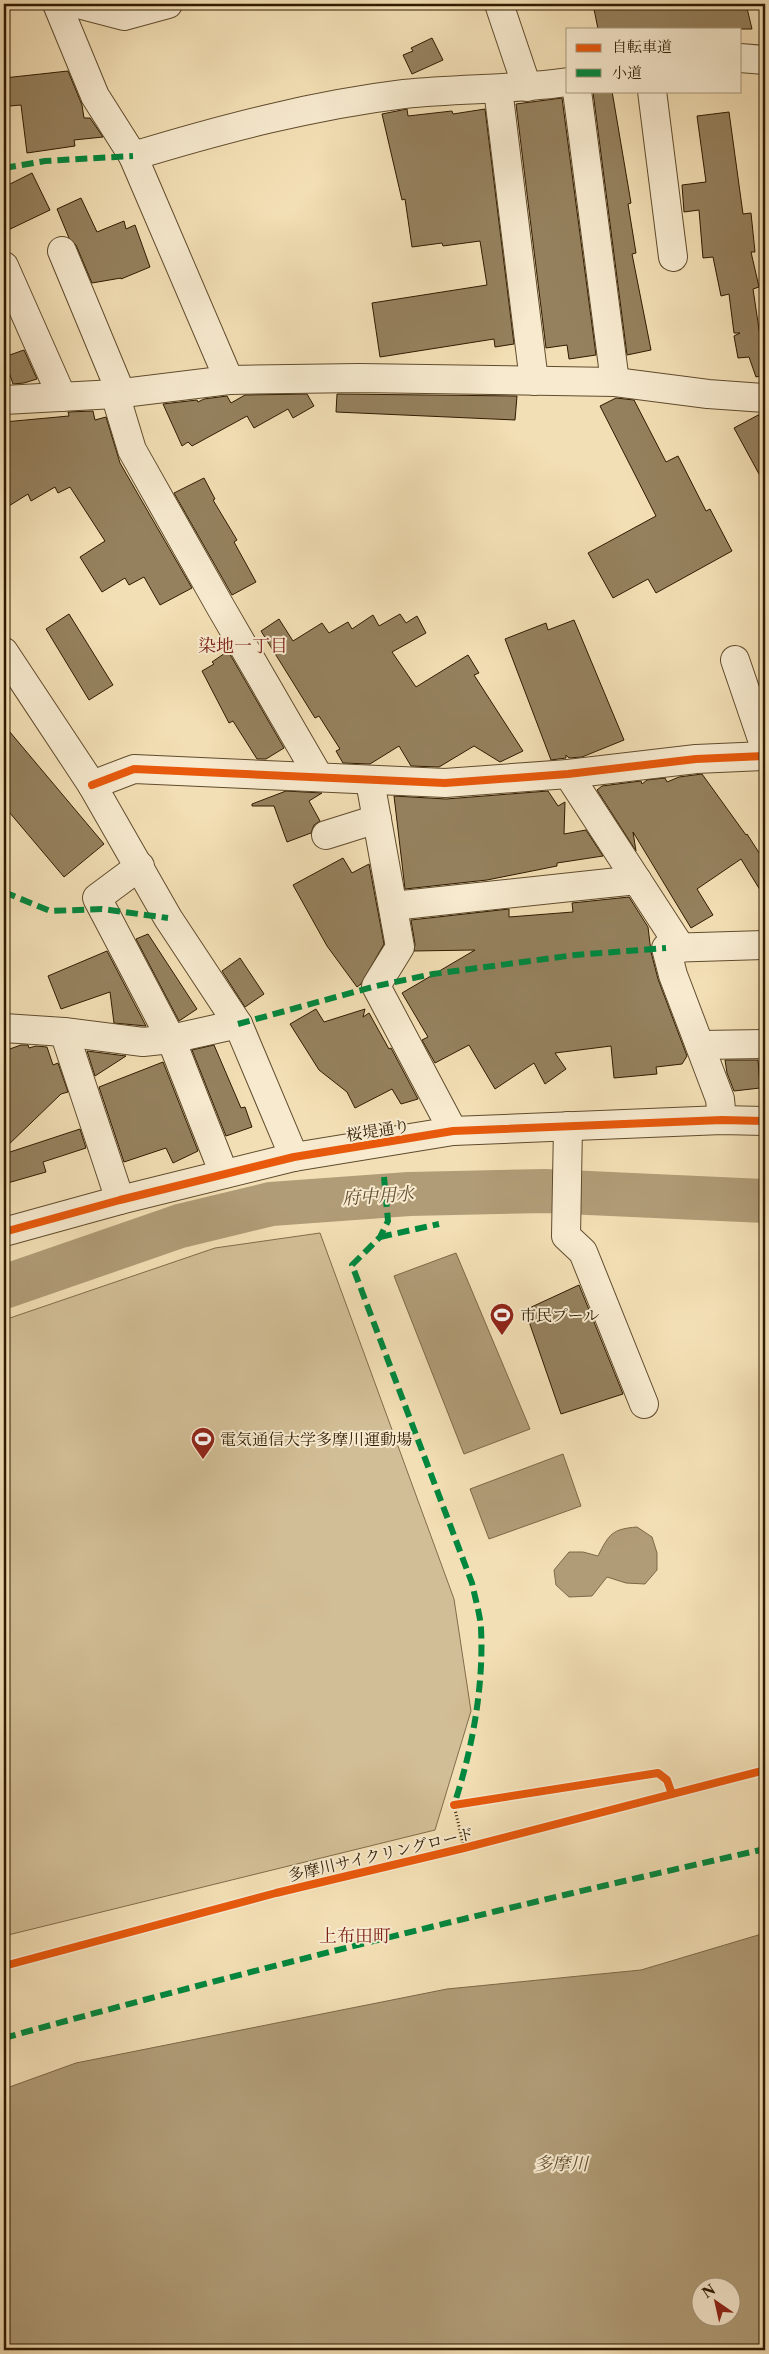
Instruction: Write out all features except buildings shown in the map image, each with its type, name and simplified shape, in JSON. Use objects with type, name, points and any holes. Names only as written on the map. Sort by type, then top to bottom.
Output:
[{"type":"street","points":[[57,4],[95,96],[134,156],[229,380]]},
{"type":"street","points":[[78,4],[124,16],[168,4]]},
{"type":"street","points":[[499,4],[527,87]]},
{"type":"street","points":[[742,58],[765,60]]},
{"type":"street","points":[[134,156],[181,141],[317,108],[405,94],[527,87],[566,82]]},
{"type":"street","points":[[498,89],[534,381]]},
{"type":"street","points":[[576,92],[615,382]]},
{"type":"street","points":[[652,92],[673,257]]},
{"type":"street","points":[[62,251],[118,394],[132,450],[319,777]]},
{"type":"street","points":[[4,266],[62,397]]},
{"type":"street","points":[[4,400],[118,394],[229,380],[359,378],[615,382],[765,398]]},
{"type":"street","points":[[4,652],[11,678],[92,785],[194,960],[238,1024],[294,1157]]},
{"type":"street","points":[[735,660],[765,748]]},
{"type":"street","points":[[92,785],[134,769],[445,783],[568,774],[696,759],[765,756]]},
{"type":"street","points":[[568,774],[681,948]]},
{"type":"street","points":[[370,781],[400,947],[376,986],[453,1132]]},
{"type":"street","points":[[326,835],[377,819]]},
{"type":"street","points":[[140,866],[97,898],[171,1039],[224,1174]]},
{"type":"street","points":[[393,906],[637,880]]},
{"type":"street","points":[[722,1120],[720,1099],[673,975],[666,948],[765,945]]},
{"type":"street","points":[[4,1028],[64,1032],[143,1042],[171,1039],[238,1024]]},
{"type":"street","points":[[64,1032],[120,1200]]},
{"type":"street","points":[[700,1045],[765,1044]]},
{"type":"street","name":"桜堤通り","points":[[4,1232],[120,1200],[294,1157],[453,1132],[722,1120],[765,1121]]},
{"type":"street","points":[[568,1126],[566,1236],[584,1252],[644,1404]]},
{"type":"path","points":[[464,1804],[454,1805],[464,1848]]},
{"type":"shaded area","name":"電気通信大学多摩川運動場","points":[[320,1233],[454,1599],[471,1711],[435,1830],[4,1936],[4,1320],[215,1248]]},
{"type":"water","points":[[456,1253],[530,1429],[464,1454],[394,1276]]},
{"type":"water","points":[[563,1454],[581,1506],[489,1539],[470,1489]]},
{"type":"water","points":[[637,1527],[652,1537],[657,1553],[657,1570],[645,1584],[626,1583],[607,1577],[592,1596],[569,1597],[556,1585],[554,1570],[569,1552],[583,1552],[598,1556],[605,1542],[612,1534],[622,1529]]},
{"type":"water","name":"多摩川","points":[[765,1933],[765,2350],[4,2350],[4,2089],[76,2063],[447,1989],[641,1970]]},
{"type":"waterway","name":"府中用水","points":[[4,1287],[180,1226],[271,1204],[409,1194],[545,1191],[765,1201]]},
{"type":"marked path","points":[[4,168],[45,161],[133,156]]},
{"type":"marked path","points":[[4,892],[50,911],[102,909],[168,918]]},
{"type":"marked path","points":[[238,1024],[376,986],[433,974],[575,955],[666,948]]},
{"type":"marked path","points":[[384,1177],[388,1221],[380,1237],[352,1265],[472,1583],[479,1612],[481,1650],[479,1695],[471,1741],[454,1805]]},
{"type":"marked path","points":[[380,1237],[439,1224]]},
{"type":"marked path","points":[[4,2038],[193,1987],[383,1939],[765,1849]]},
{"type":"cycle path","points":[[92,785],[134,769],[445,783],[568,774],[696,759],[765,756]]},
{"type":"cycle path","points":[[4,1232],[120,1200],[294,1157],[453,1131],[722,1120],[765,1121]]},
{"type":"cycle path","name":"多摩川サイクリングロード","points":[[4,1966],[276,1893],[464,1848],[765,1770]]},
{"type":"cycle path","points":[[454,1805],[658,1773],[667,1780],[672,1794]]},
{"type":"place","name":"市民プール","points":[[502,1336]]},
{"type":"place","name":"電気通信大学多摩川運動場","points":[[203,1460]]},
{"type":"district","name":"染地一丁目","points":[[243,646]]},
{"type":"district","name":"上布田町","points":[[355,1936]]}]
